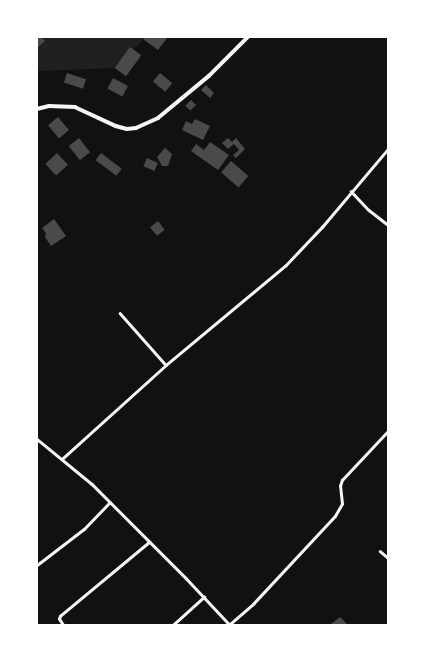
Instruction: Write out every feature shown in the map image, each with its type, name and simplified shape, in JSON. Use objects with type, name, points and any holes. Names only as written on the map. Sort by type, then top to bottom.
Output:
[{"type":"street","points":[[37,109],[48,106],[75,107],[116,126],[126,129],[136,128],[158,118],[208,76],[248,37]]},
{"type":"street","points":[[62,459],[166,365],[285,266],[322,227],[388,149]]},
{"type":"street","points":[[351,191],[388,225]]},
{"type":"street","points":[[120,313],[166,365]]},
{"type":"street","points":[[37,439],[92,484],[204,597],[229,625],[253,604],[335,516],[342,504],[340,486],[342,480],[388,431]]},
{"type":"street","points":[[37,565],[84,529],[110,502]]},
{"type":"street","points":[[63,625],[59,619],[60,616],[149,542]]},
{"type":"street","points":[[380,551],[388,558]]},
{"type":"street","points":[[173,625],[204,597]]},
{"type":"shaded area","points":[[37,37],[146,37],[114,68],[37,71]]},
{"type":"building","points":[[37,37],[41,37],[45,41],[37,48]]},
{"type":"building","points":[[145,37],[168,37],[158,50],[143,39]]},
{"type":"building","points":[[130,47],[141,55],[126,76],[115,68]]},
{"type":"building","points":[[67,73],[86,79],[83,89],[64,83]]},
{"type":"building","points":[[160,73],[172,83],[165,92],[153,81]]},
{"type":"building","points":[[113,78],[128,86],[122,97],[107,89]]},
{"type":"building","points":[[206,85],[214,93],[210,98],[201,90]]},
{"type":"building","points":[[191,100],[196,105],[190,111],[185,106]]},
{"type":"building","points":[[58,117],[69,130],[59,138],[48,125]]},
{"type":"building","points":[[195,119],[210,126],[203,140],[182,130],[186,121],[192,124]]},
{"type":"building","points":[[79,138],[90,152],[80,160],[69,146]]},
{"type":"building","points":[[228,138],[232,142],[236,138],[245,149],[236,158],[233,155],[239,150],[234,144],[228,149],[222,143]]},
{"type":"building","points":[[210,142],[229,155],[218,170],[191,151],[196,144],[204,150]]},
{"type":"building","points":[[165,148],[172,154],[168,166],[162,166],[157,157]]},
{"type":"building","points":[[57,153],[68,165],[56,176],[45,164]]},
{"type":"building","points":[[101,153],[122,169],[116,176],[96,160]]},
{"type":"building","points":[[147,158],[158,163],[154,171],[143,166]]},
{"type":"building","points":[[231,161],[248,176],[239,187],[221,172]]},
{"type":"building","points":[[54,219],[66,236],[51,246],[45,237],[46,233],[42,228]]},
{"type":"building","points":[[158,221],[165,230],[157,236],[150,227]]},
{"type":"building","points":[[340,617],[348,625],[331,624]]}]
